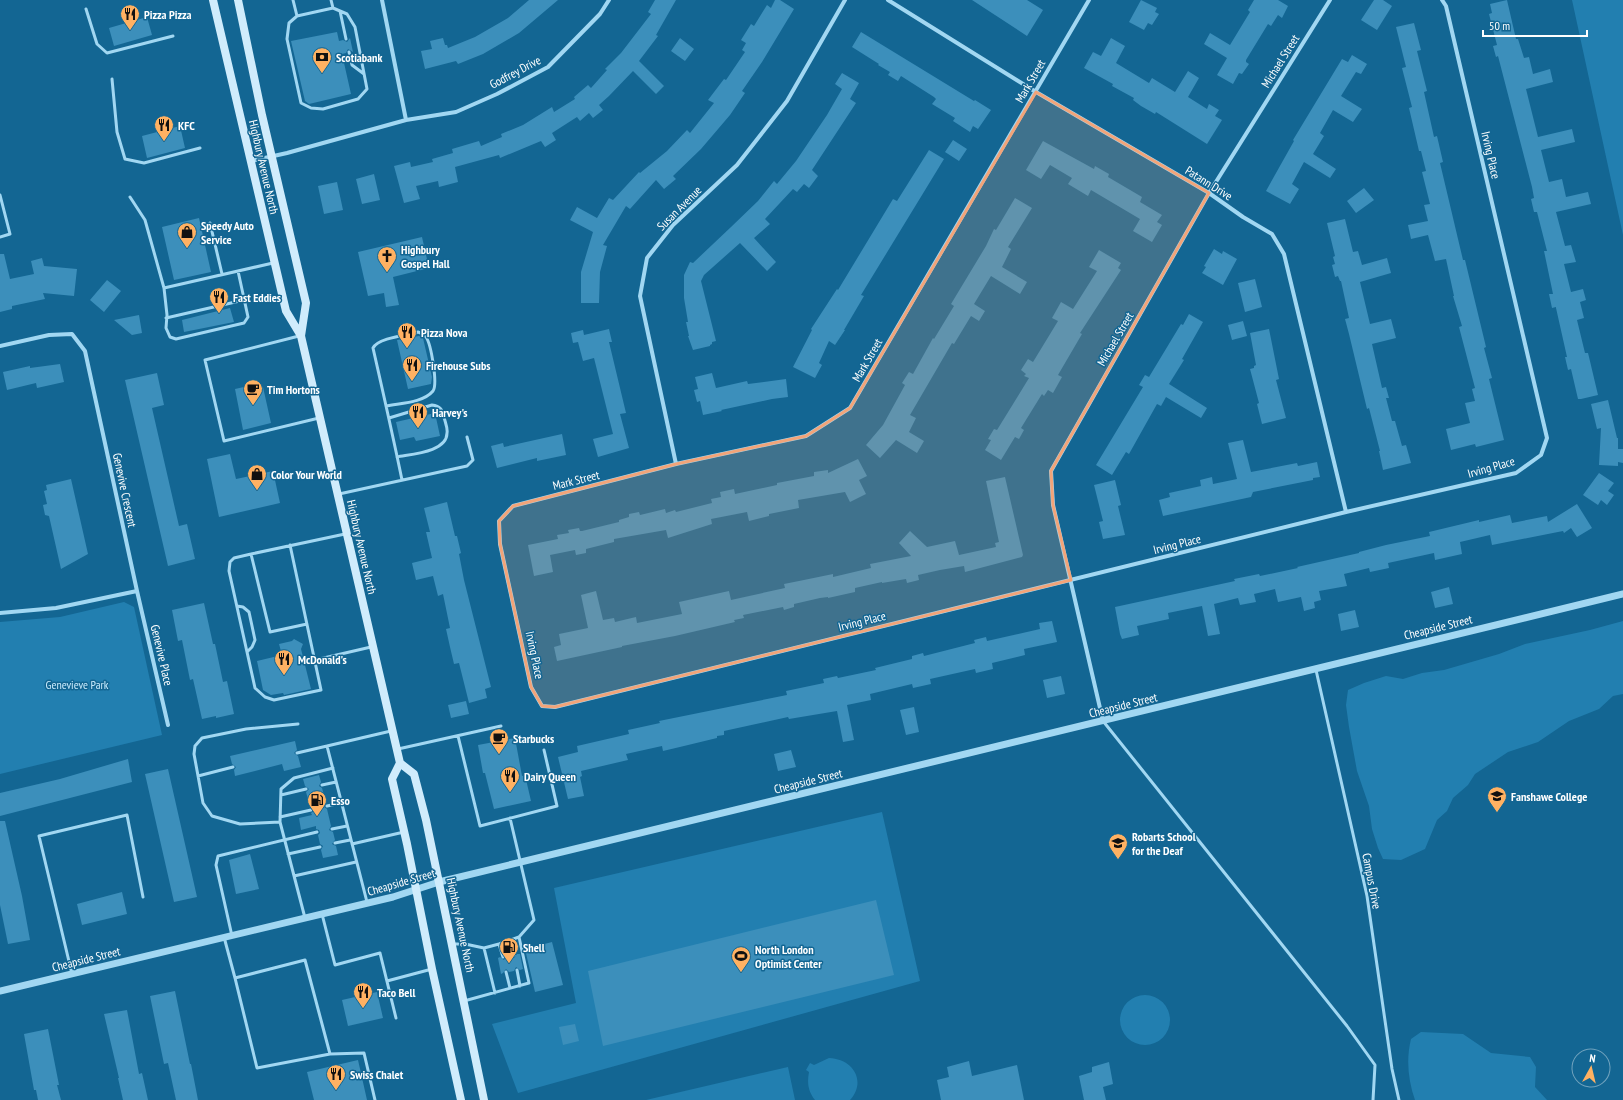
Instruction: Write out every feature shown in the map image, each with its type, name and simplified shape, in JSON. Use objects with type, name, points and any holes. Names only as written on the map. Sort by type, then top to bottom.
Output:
[{"type":"main road","name":"Highbury Avenue North","points":[[213,0],[286,310],[301,336],[400,763],[414,774],[426,820],[484,1100]]},
{"type":"main road","name":"Highbury Avenue North","points":[[238,0],[306,303],[301,336]]},
{"type":"main road","points":[[400,763],[392,779],[461,1100]]},
{"type":"street","points":[[382,0],[406,120]]},
{"type":"street","name":"Godfrey Drive","points":[[251,161],[406,120],[456,112],[497,94],[548,67],[600,14],[609,0]]},
{"type":"street","name":"Susan Avenue","points":[[676,464],[640,296],[647,258],[673,225],[737,165],[787,101],[845,0]]},
{"type":"street","name":"Patann Drive","points":[[888,0],[1036,92],[1209,193],[1272,234],[1284,254],[1346,512]]},
{"type":"street","name":"Mark Street","points":[[499,521],[513,506],[676,464],[806,436],[850,408],[1089,0]]},
{"type":"street","name":"Michael Street","points":[[1103,721],[1053,505],[1051,471],[1209,193],[1330,0]]},
{"type":"street","name":"Irving Place","points":[[499,521],[500,544],[531,688],[542,706],[555,706],[1346,512],[1516,473],[1541,455],[1547,438],[1446,6],[1442,0]]},
{"type":"street","name":"Genevive Crescent","points":[[0,346],[49,335],[72,334],[85,350],[137,591]]},
{"type":"street","points":[[0,614],[56,608],[137,591]]},
{"type":"street","name":"Genevive Place","points":[[137,591],[168,724]]},
{"type":"street","name":"Cheapside Street","points":[[0,991],[368,903],[439,882],[1623,594]]},
{"type":"lane","points":[[293,0],[297,16]]},
{"type":"lane","points":[[331,0],[333,8]]},
{"type":"lane","points":[[333,8],[347,14],[355,27],[367,89],[358,99],[323,109],[310,108],[301,103],[286,39],[289,23],[297,16],[333,8]]},
{"type":"lane","points":[[86,9],[97,44],[107,53],[173,36]]},
{"type":"lane","points":[[340,11],[346,39]]},
{"type":"lane","points":[[349,52],[352,66],[364,74]]},
{"type":"lane","points":[[112,78],[118,132],[125,159],[144,163],[200,148]]},
{"type":"lane","points":[[0,195],[10,234],[0,237]]},
{"type":"lane","points":[[130,197],[145,220],[164,288],[166,328],[170,337],[176,340],[244,323],[248,317],[238,271]]},
{"type":"lane","points":[[210,223],[222,274]]},
{"type":"lane","points":[[164,288],[274,262]]},
{"type":"lane","points":[[166,318],[244,300]]},
{"type":"lane","points":[[386,406],[414,400],[427,395],[433,390],[435,384],[435,372],[428,340],[422,333],[418,332],[383,340],[373,348],[402,480]]},
{"type":"lane","points":[[301,336],[205,360],[224,441],[320,418]]},
{"type":"lane","points":[[388,418],[432,405],[441,408],[448,431],[444,443],[438,447],[430,451],[397,457]]},
{"type":"lane","points":[[337,494],[467,466],[473,460],[467,437]]},
{"type":"lane","points":[[290,545],[321,690],[274,700],[265,696],[256,688],[229,571],[230,562],[234,558],[290,545],[347,533]]},
{"type":"lane","points":[[251,554],[270,632],[307,624]]},
{"type":"lane","points":[[237,606],[244,607],[249,612],[255,640],[252,647],[247,652]]},
{"type":"lane","points":[[315,660],[372,647]]},
{"type":"lane","name":"Campus Drive","points":[[1315,668],[1367,896],[1392,1069],[1399,1100]]},
{"type":"lane","points":[[1103,721],[1356,1039],[1375,1065],[1373,1100]]},
{"type":"lane","points":[[280,822],[240,824],[212,816],[203,803],[194,754],[195,746],[202,738],[246,729],[298,724]]},
{"type":"lane","points":[[397,749],[502,726]]},
{"type":"lane","points":[[297,753],[393,730]]},
{"type":"lane","points":[[458,736],[480,826],[557,806],[544,750]]},
{"type":"lane","points":[[327,746],[350,840],[368,903]]},
{"type":"lane","points":[[198,776],[233,767]]},
{"type":"lane","points":[[305,918],[280,822],[281,789],[294,778],[333,768]]},
{"type":"lane","points":[[322,785],[336,782]]},
{"type":"lane","points":[[281,795],[306,789]]},
{"type":"lane","points":[[327,806],[341,803]]},
{"type":"lane","points":[[280,817],[310,810]]},
{"type":"lane","points":[[72,974],[39,836],[127,815],[143,897]]},
{"type":"lane","points":[[452,944],[466,944],[484,948],[510,941],[519,937],[534,920],[510,818]]},
{"type":"lane","points":[[332,829],[347,826]]},
{"type":"lane","points":[[317,832],[218,856],[216,865],[235,978],[257,1068],[330,1054],[364,1053],[375,1100]]},
{"type":"lane","points":[[352,844],[404,832]]},
{"type":"lane","points":[[335,843],[350,840]]},
{"type":"lane","points":[[288,854],[320,847]]},
{"type":"lane","points":[[294,876],[356,862]]},
{"type":"lane","points":[[322,914],[335,965],[380,953],[396,1018]]},
{"type":"lane","points":[[464,1001],[529,983],[519,937]]},
{"type":"lane","points":[[510,941],[514,955]]},
{"type":"lane","points":[[499,944],[503,957]]},
{"type":"lane","points":[[484,948],[495,993]]},
{"type":"lane","points":[[235,978],[305,960],[330,1054]]},
{"type":"lane","points":[[387,981],[432,969]]},
{"type":"lane","points":[[517,970],[520,986]]},
{"type":"lane","points":[[506,972],[510,988]]},
{"type":"highlighted area","points":[[1036,92],[1209,193],[1051,471],[1053,505],[1071,580],[555,707],[542,706],[531,687],[500,544],[499,521],[513,506],[676,464],[806,436],[850,408]]},
{"type":"green space","points":[[1572,0],[1623,0],[1623,235]]},
{"type":"green space","name":"Genevieve Park","points":[[124,602],[134,607],[162,735],[0,774],[0,622],[60,617]]},
{"type":"green space","points":[[1623,621],[1623,694],[1613,696],[1599,709],[1569,721],[1538,742],[1508,752],[1475,774],[1468,785],[1453,798],[1447,811],[1437,820],[1425,849],[1401,860],[1383,859],[1372,829],[1369,806],[1357,771],[1346,705],[1348,690],[1386,676],[1403,679],[1422,673],[1444,670],[1499,654],[1525,644],[1590,630]]},
{"type":"green space","points":[[882,812],[920,981],[518,1093],[492,1024],[576,1003],[554,888]]},
{"type":"green space","points":[[1145,995],[1154,997],[1163,1002],[1168,1011],[1170,1020],[1168,1029],[1163,1038],[1154,1043],[1145,1045],[1136,1043],[1127,1038],[1122,1029],[1120,1020],[1122,1011],[1127,1002],[1136,997]]},
{"type":"green space","points":[[1421,1032],[1463,1034],[1491,1053],[1530,1057],[1536,1067],[1535,1087],[1547,1100],[1415,1100],[1409,1077],[1409,1047],[1411,1039]]},
{"type":"green space","points":[[829,1058],[845,1062],[855,1072],[857,1086],[855,1093],[850,1100],[815,1100],[809,1090],[809,1072],[806,1070],[810,1063],[814,1065]]},
{"type":"green space","points":[[788,1067],[795,1100],[646,1100]]},
{"type":"building","points":[[529,0],[558,0],[519,33],[483,54],[458,64],[456,61],[425,69],[421,51],[432,49],[430,41],[443,38],[445,45],[447,45],[448,48],[475,37],[508,18]]},
{"type":"building","points":[[655,0],[676,0],[656,35],[658,36],[639,61],[664,86],[656,94],[633,71],[599,105],[603,110],[593,118],[589,113],[580,121],[577,117],[552,133],[556,140],[545,147],[541,141],[500,158],[499,155],[455,167],[458,182],[439,187],[438,181],[416,186],[420,199],[404,203],[394,166],[410,162],[411,167],[433,162],[432,159],[453,153],[452,149],[479,141],[481,146],[502,137],[501,134],[523,125],[552,107],[554,112],[575,99],[574,97],[588,85],[591,88],[607,70],[605,69],[621,53],[651,14],[648,12]]},
{"type":"building","points":[[775,0],[780,0],[794,9],[762,62],[742,91],[745,93],[730,115],[701,149],[673,176],[676,179],[664,189],[656,180],[630,209],[626,206],[603,245],[607,246],[600,272],[599,303],[581,303],[581,272],[593,232],[570,220],[577,207],[597,218],[609,198],[613,200],[639,172],[640,173],[667,151],[687,130],[690,133],[714,103],[708,100],[724,79],[726,80],[745,52],[742,50],[746,43],[741,40],[751,24],[754,26],[767,5],[771,8]]},
{"type":"building","points":[[972,0],[1027,0],[1043,10],[1027,36]]},
{"type":"building","points":[[1141,0],[1157,8],[1155,12],[1159,14],[1152,25],[1148,23],[1144,30],[1129,22]]},
{"type":"building","points":[[1254,0],[1278,0],[1288,6],[1282,18],[1278,15],[1271,26],[1268,24],[1246,60],[1249,64],[1242,74],[1239,73],[1233,84],[1217,75],[1227,58],[1204,44],[1210,33],[1230,45],[1250,12],[1248,10]]},
{"type":"building","points":[[1374,0],[1383,0],[1392,6],[1377,30],[1361,20]]},
{"type":"building","points":[[1507,0],[1516,39],[1518,39],[1524,58],[1529,57],[1533,74],[1550,69],[1553,82],[1526,89],[1538,137],[1572,129],[1575,142],[1541,150],[1549,182],[1562,179],[1566,197],[1588,192],[1591,204],[1556,212],[1565,246],[1571,245],[1576,262],[1564,264],[1571,292],[1583,289],[1586,300],[1580,302],[1584,318],[1577,320],[1585,353],[1588,353],[1598,395],[1581,399],[1578,399],[1571,369],[1568,370],[1565,357],[1567,357],[1556,307],[1552,308],[1549,294],[1553,294],[1544,251],[1547,251],[1537,212],[1534,212],[1531,199],[1534,198],[1532,187],[1498,56],[1496,57],[1493,46],[1497,45],[1489,14],[1492,13],[1490,4]]},
{"type":"building","name":"Pizza Pizza","points":[[147,17],[152,35],[114,46],[109,28]]},
{"type":"building","points":[[1414,23],[1421,50],[1417,51],[1427,91],[1424,92],[1434,137],[1437,136],[1443,162],[1440,163],[1463,260],[1465,260],[1486,347],[1484,348],[1492,378],[1489,379],[1504,440],[1476,447],[1475,444],[1451,450],[1446,429],[1470,423],[1465,403],[1475,401],[1472,389],[1475,388],[1459,327],[1462,326],[1453,296],[1446,259],[1435,261],[1428,235],[1411,239],[1408,225],[1428,221],[1424,205],[1430,204],[1422,172],[1426,171],[1421,151],[1419,151],[1409,108],[1412,107],[1402,68],[1406,67],[1396,27]]},
{"type":"building","name":"Scotiabank","points":[[337,32],[339,41],[343,40],[347,42],[350,38],[353,52],[348,49],[346,53],[342,54],[351,94],[309,104],[305,101],[291,41]]},
{"type":"building","points":[[861,32],[991,110],[978,129],[973,126],[970,132],[953,121],[955,118],[932,104],[936,99],[934,97],[901,76],[898,81],[888,75],[890,72],[852,47]]},
{"type":"building","points":[[680,38],[694,49],[685,61],[671,51]]},
{"type":"building","points":[[1111,38],[1125,46],[1116,63],[1149,83],[1152,78],[1175,92],[1188,71],[1199,78],[1188,97],[1207,109],[1209,104],[1219,110],[1215,116],[1222,120],[1207,144],[1156,112],[1155,114],[1141,106],[1133,100],[1134,98],[1112,86],[1113,84],[1084,68],[1093,52],[1101,56]]},
{"type":"building","points":[[1352,55],[1367,64],[1361,74],[1356,72],[1341,96],[1362,109],[1353,122],[1333,110],[1320,133],[1324,136],[1313,154],[1336,169],[1330,178],[1304,162],[1292,184],[1299,189],[1290,204],[1266,191],[1294,141],[1293,140],[1342,59],[1348,62]]},
{"type":"building","points":[[842,73],[859,83],[850,99],[856,103],[812,170],[818,176],[809,188],[804,184],[797,192],[793,189],[765,219],[770,224],[754,238],[776,262],[767,271],[740,243],[704,275],[701,281],[716,341],[712,342],[710,346],[693,350],[688,336],[686,322],[688,322],[684,298],[684,275],[690,262],[693,263],[758,201],[774,181],[777,184],[796,161],[827,115],[842,89],[835,84]]},
{"type":"building","name":"KFC","points":[[180,126],[185,148],[147,158],[142,136]]},
{"type":"building","points":[[953,140],[967,149],[959,161],[945,152]]},
{"type":"building","points":[[1043,141],[1094,169],[1095,166],[1109,174],[1108,177],[1142,197],[1140,202],[1162,215],[1157,222],[1162,225],[1152,242],[1133,231],[1140,219],[1091,190],[1088,196],[1068,184],[1072,178],[1050,165],[1041,179],[1026,170]]},
{"type":"building","points":[[929,150],[944,159],[861,295],[864,296],[845,330],[835,345],[829,341],[819,363],[822,365],[815,378],[793,367],[812,330],[811,329],[837,289],[838,290],[893,199],[897,201]]},
{"type":"building","points":[[374,174],[380,200],[362,204],[356,179]]},
{"type":"building","points":[[337,182],[343,210],[324,214],[318,186]]},
{"type":"building","points":[[1364,188],[1374,200],[1356,213],[1347,201]]},
{"type":"building","points":[[1015,198],[1032,208],[1008,247],[1011,249],[1002,267],[1027,282],[1020,294],[991,276],[974,304],[985,311],[979,321],[971,316],[954,344],[952,343],[910,415],[916,418],[909,432],[924,441],[917,453],[896,440],[880,458],[866,445],[883,425],[905,385],[902,383],[909,372],[913,374],[933,338],[934,339],[954,306],[951,304],[986,246],[994,229],[996,230]]},
{"type":"building","name":"Speedy Auto Service","points":[[199,218],[211,272],[174,280],[162,227]]},
{"type":"building","points":[[1345,219],[1353,252],[1358,251],[1362,265],[1387,258],[1391,273],[1360,282],[1370,324],[1391,319],[1396,338],[1372,344],[1382,388],[1386,387],[1389,398],[1386,398],[1392,421],[1395,421],[1402,446],[1406,445],[1411,463],[1383,470],[1380,451],[1369,408],[1367,409],[1345,319],[1349,318],[1341,281],[1338,276],[1335,277],[1332,265],[1335,264],[1333,257],[1335,256],[1327,223]]},
{"type":"building","name":"Highbury Gospel Hall","points":[[422,237],[429,268],[393,277],[399,305],[386,307],[384,293],[368,296],[358,252]]},
{"type":"building","points":[[1214,249],[1222,254],[1223,251],[1237,259],[1223,285],[1202,273],[1206,267],[1204,266]]},
{"type":"building","points":[[1099,250],[1121,263],[1118,268],[1121,270],[1080,333],[1082,334],[1058,375],[1062,377],[1053,393],[1048,390],[1044,396],[1042,394],[1021,428],[1024,430],[1019,439],[1015,437],[1001,460],[985,450],[991,440],[988,439],[994,429],[997,430],[1029,378],[1024,376],[1026,374],[1021,370],[1028,359],[1033,362],[1058,321],[1052,318],[1061,302],[1073,309],[1097,271],[1089,267]]},
{"type":"building","points":[[0,254],[4,254],[10,279],[34,274],[31,261],[42,258],[44,266],[77,269],[74,296],[43,293],[45,299],[12,306],[12,309],[0,312]]},
{"type":"building","points":[[1255,279],[1262,307],[1245,312],[1238,283]]},
{"type":"building","points":[[107,280],[121,291],[104,312],[90,300]]},
{"type":"building","name":"Fast Eddies","points":[[230,308],[234,322],[184,332],[182,320]]},
{"type":"building","points":[[1189,314],[1203,322],[1182,359],[1184,360],[1169,384],[1207,408],[1201,418],[1166,397],[1161,406],[1157,404],[1129,454],[1126,452],[1112,475],[1096,465],[1143,387],[1139,385],[1145,375],[1149,377],[1181,324],[1183,325]]},
{"type":"building","points":[[139,315],[142,333],[132,335],[114,320]]},
{"type":"building","points":[[1243,321],[1247,336],[1232,340],[1228,325]]},
{"type":"building","points":[[609,329],[612,342],[609,342],[626,413],[620,414],[629,448],[598,457],[593,439],[613,434],[594,358],[583,361],[578,342],[573,343],[571,333],[583,330],[584,335]]},
{"type":"building","points":[[1269,329],[1279,379],[1276,380],[1286,418],[1262,424],[1257,404],[1259,403],[1250,369],[1254,368],[1256,365],[1250,333]]},
{"type":"building","points":[[419,336],[423,338],[432,377],[431,384],[408,389],[397,340]]},
{"type":"building","points":[[60,364],[64,382],[37,388],[36,383],[7,390],[3,372],[30,366],[30,368]]},
{"type":"building","points":[[157,373],[164,405],[152,408],[179,526],[187,524],[195,559],[168,566],[125,380]]},
{"type":"building","points":[[712,373],[716,388],[747,381],[748,384],[786,379],[788,397],[772,399],[703,415],[700,401],[697,402],[694,390],[698,389],[695,377]]},
{"type":"building","name":"Tim Hortons","points":[[257,384],[263,387],[271,423],[243,430],[235,389]]},
{"type":"building","points":[[1608,400],[1618,438],[1618,449],[1623,449],[1623,463],[1618,462],[1618,466],[1599,465],[1601,428],[1597,429],[1591,404]]},
{"type":"building","name":"Harvey's","points":[[435,413],[440,436],[416,441],[414,437],[400,440],[396,422]]},
{"type":"building","points":[[562,434],[566,455],[537,461],[537,458],[497,468],[491,446],[503,443],[504,447]]},
{"type":"building","points":[[1243,440],[1251,472],[1297,463],[1298,466],[1317,462],[1320,477],[1313,478],[1313,480],[1253,492],[1251,497],[1163,516],[1159,500],[1170,497],[1169,493],[1201,486],[1200,480],[1212,477],[1213,484],[1237,479],[1228,443]]},
{"type":"building","points":[[230,454],[236,479],[273,471],[280,503],[219,517],[207,459]]},
{"type":"building","points":[[858,459],[867,476],[859,480],[866,494],[850,502],[845,492],[798,500],[799,508],[769,514],[769,516],[749,521],[747,512],[711,519],[712,524],[668,538],[666,530],[614,539],[614,542],[586,549],[586,553],[576,555],[575,550],[550,555],[553,572],[534,576],[528,545],[558,539],[557,535],[569,533],[568,530],[579,528],[580,531],[582,531],[619,522],[619,520],[629,517],[629,514],[639,512],[640,515],[665,509],[666,513],[675,510],[676,512],[712,503],[711,499],[721,497],[720,492],[734,489],[735,494],[777,485],[777,483],[814,476],[814,472],[828,470],[828,473]]},
{"type":"building","points":[[1599,473],[1614,483],[1608,491],[1614,495],[1607,505],[1601,500],[1598,505],[1583,495]]},
{"type":"building","points":[[1005,477],[1023,555],[1022,557],[965,572],[964,566],[940,570],[918,575],[919,580],[907,583],[906,579],[882,582],[855,588],[855,592],[794,604],[794,607],[784,610],[783,607],[743,615],[744,618],[734,620],[735,622],[557,661],[554,647],[561,645],[559,634],[588,628],[581,595],[596,591],[603,620],[614,618],[615,622],[636,617],[637,623],[682,614],[679,602],[729,591],[731,600],[785,588],[784,584],[833,574],[833,577],[871,568],[870,564],[911,556],[899,543],[910,531],[927,547],[955,541],[959,555],[996,547],[995,543],[999,542],[986,481]]},
{"type":"building","points":[[71,479],[88,554],[61,569],[49,516],[45,515],[43,505],[47,504],[44,491],[47,490],[46,485]]},
{"type":"building","points":[[1115,480],[1121,505],[1118,506],[1125,535],[1103,539],[1099,522],[1103,521],[1094,485]]},
{"type":"building","points":[[447,502],[455,536],[457,536],[461,553],[459,554],[464,580],[491,687],[485,689],[487,698],[469,703],[459,663],[454,664],[446,629],[450,628],[443,594],[438,596],[433,576],[416,580],[412,563],[432,558],[426,532],[430,532],[424,508]]},
{"type":"building","points":[[1577,504],[1592,528],[1577,537],[1571,528],[1564,533],[1563,531],[1492,545],[1490,535],[1460,542],[1462,554],[1435,560],[1434,553],[1388,563],[1389,568],[1370,572],[1369,568],[1344,574],[1347,586],[1319,591],[1321,600],[1314,602],[1315,608],[1304,611],[1301,597],[1278,602],[1275,589],[1254,594],[1256,602],[1240,605],[1238,598],[1214,604],[1220,634],[1208,636],[1202,606],[1168,613],[1169,619],[1137,626],[1139,635],[1122,639],[1120,634],[1115,607],[1235,581],[1234,579],[1259,574],[1260,576],[1298,568],[1297,567],[1359,553],[1386,545],[1430,536],[1429,532],[1479,520],[1479,522],[1510,515],[1512,523],[1547,516],[1548,522]]},
{"type":"building","points":[[1449,587],[1453,604],[1435,608],[1431,592]]},
{"type":"building","points":[[204,603],[223,682],[227,681],[234,714],[202,719],[193,679],[190,680],[182,640],[178,641],[172,610]]},
{"type":"building","points":[[1355,610],[1359,627],[1341,631],[1338,614]]},
{"type":"building","points":[[1052,621],[1057,642],[1024,649],[1025,655],[992,663],[993,669],[976,673],[975,669],[930,679],[931,684],[913,688],[912,684],[870,694],[871,700],[847,705],[854,740],[843,742],[837,711],[789,719],[788,717],[724,731],[724,735],[717,736],[717,738],[663,751],[662,746],[626,754],[628,760],[581,771],[582,776],[580,777],[584,796],[568,799],[558,757],[578,752],[577,746],[629,734],[628,730],[660,723],[659,721],[787,695],[786,691],[824,683],[823,679],[837,676],[838,678],[876,670],[875,668],[912,659],[912,656],[923,653],[924,656],[975,643],[974,640],[986,637],[987,641],[1040,629],[1039,623]]},
{"type":"building","name":"McDonald's","points":[[294,639],[303,644],[301,649],[311,689],[284,695],[283,693],[271,695],[263,690],[257,661],[282,655],[279,644],[292,641]]},
{"type":"building","points":[[1061,676],[1065,694],[1047,698],[1043,680]]},
{"type":"building","points":[[466,701],[469,714],[451,718],[448,705]]},
{"type":"building","points":[[914,707],[919,732],[906,735],[900,710]]},
{"type":"building","points":[[515,738],[522,776],[525,775],[531,801],[494,809],[485,773],[483,773],[478,745]]},
{"type":"building","points":[[295,741],[297,750],[294,753],[298,756],[301,767],[284,771],[282,764],[235,776],[234,770],[236,767],[232,764],[230,756]]},
{"type":"building","points":[[791,750],[796,767],[778,771],[774,754]]},
{"type":"building","points":[[128,759],[132,782],[0,816],[0,793],[60,779]]},
{"type":"building","points":[[168,769],[197,897],[174,902],[145,774]]},
{"type":"building","name":"Esso","points":[[319,775],[321,782],[319,786],[322,788],[326,803],[324,807],[327,809],[331,826],[329,830],[333,832],[335,840],[332,844],[336,846],[338,855],[323,858],[321,850],[323,846],[320,844],[318,835],[320,833],[319,830],[316,829],[316,826],[301,830],[299,818],[312,815],[311,813],[314,811],[313,808],[310,807],[306,792],[309,789],[305,786],[303,779]]},
{"type":"building","points":[[0,821],[5,821],[22,896],[30,940],[8,944],[0,905]]},
{"type":"building","points":[[250,854],[259,889],[236,894],[229,860]]},
{"type":"building","points":[[122,892],[127,914],[82,925],[77,904]]},
{"type":"building","name":"North London Optimist Center","points":[[876,900],[894,975],[603,1046],[588,971]]},
{"type":"building","points":[[552,942],[563,985],[535,992],[525,949]]},
{"type":"building","points":[[517,954],[520,954],[523,969],[520,970],[516,967],[514,971],[509,972],[506,969],[501,974],[498,958],[500,957],[504,960],[506,956],[511,955],[514,958]]},
{"type":"building","points":[[175,991],[198,1100],[176,1100],[168,1063],[164,1064],[150,996]]},
{"type":"building","name":"Taco Bell","points":[[377,992],[383,1018],[348,1026],[342,1000]]},
{"type":"building","points":[[127,1010],[139,1074],[142,1073],[148,1100],[123,1100],[104,1014]]},
{"type":"building","points":[[575,1024],[579,1041],[563,1045],[559,1027]]},
{"type":"building","points":[[48,1029],[59,1085],[57,1085],[61,1100],[38,1100],[36,1090],[34,1090],[24,1034]]},
{"type":"building","points":[[358,1060],[367,1100],[314,1100],[307,1072]]},
{"type":"building","points":[[969,1061],[972,1076],[1017,1065],[1024,1100],[941,1100],[937,1080],[949,1077],[947,1067]]},
{"type":"building","points":[[1109,1062],[1113,1084],[1103,1087],[1106,1100],[1084,1100],[1079,1076],[1092,1072],[1092,1067]]},
{"type":"place","name":"Pizza Pizza","points":[[130,31]]},
{"type":"place","name":"Scotiabank","points":[[322,74]]},
{"type":"place","name":"KFC","points":[[164,142]]},
{"type":"place","name":"Speedy Auto Service","points":[[187,249]]},
{"type":"place","name":"Highbury Gospel Hall","points":[[387,273]]},
{"type":"place","name":"Fast Eddies","points":[[219,314]]},
{"type":"place","name":"Pizza Nova","points":[[407,349]]},
{"type":"place","name":"Firehouse Subs","points":[[412,382]]},
{"type":"place","name":"Tim Hortons","points":[[253,406]]},
{"type":"place","name":"Harvey's","points":[[418,429]]},
{"type":"place","name":"Color Your World","points":[[257,491]]},
{"type":"place","name":"McDonald's","points":[[284,676]]},
{"type":"place","name":"Starbucks","points":[[499,755]]},
{"type":"place","name":"Dairy Queen","points":[[510,793]]},
{"type":"place","name":"Fanshawe College","points":[[1497,813]]},
{"type":"place","name":"Esso","points":[[317,817]]},
{"type":"place","name":"Robarts School for the Deaf","points":[[1118,860]]},
{"type":"place","name":"Shell","points":[[509,964]]},
{"type":"place","name":"North London Optimist Center","points":[[741,973]]},
{"type":"place","name":"Taco Bell","points":[[363,1009]]},
{"type":"place","name":"Swiss Chalet","points":[[336,1091]]}]
